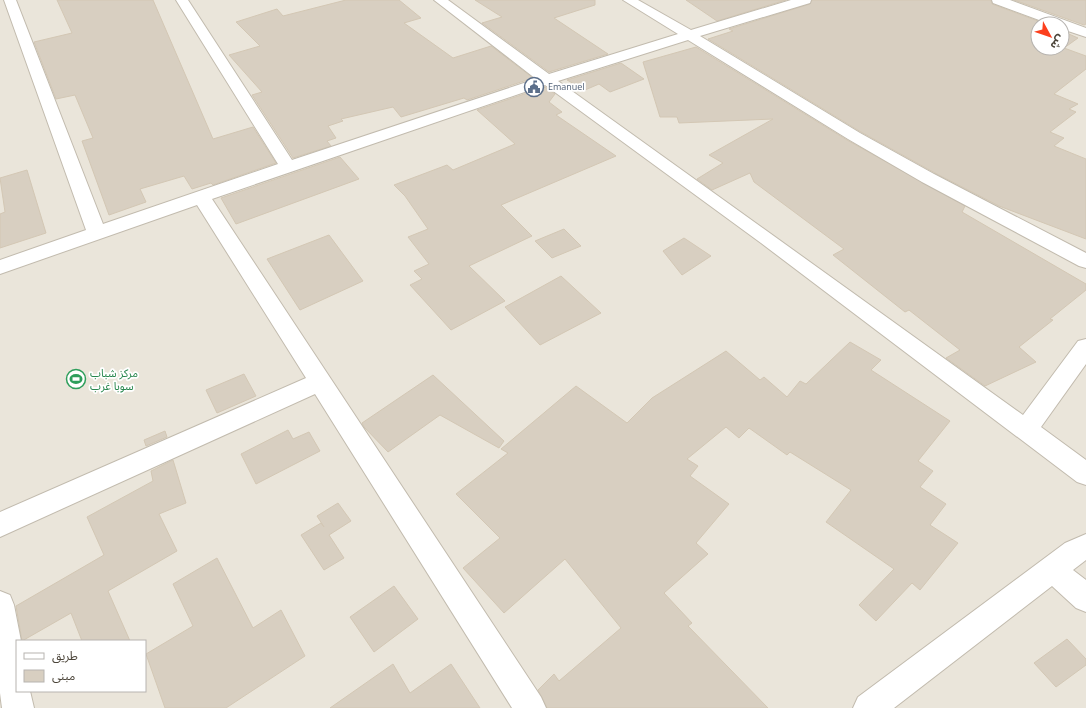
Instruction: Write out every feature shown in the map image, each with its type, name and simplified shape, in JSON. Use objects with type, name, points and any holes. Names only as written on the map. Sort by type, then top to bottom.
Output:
[{"type":"street","points":[[10,0],[97,233]]},
{"type":"street","points":[[182,0],[288,167]]},
{"type":"street","points":[[440,0],[547,80],[768,239],[1086,474]]},
{"type":"street","points":[[628,0],[688,34],[854,136],[928,178],[1086,261]]},
{"type":"street","points":[[0,267],[288,167],[547,80],[688,34],[805,0]]},
{"type":"street","points":[[998,0],[1041,16]]},
{"type":"street","points":[[1070,27],[1086,33]]},
{"type":"street","points":[[201,197],[530,708]]},
{"type":"street","points":[[1026,429],[1086,347]]},
{"type":"street","points":[[0,525],[320,382]]},
{"type":"street","points":[[869,708],[1075,552],[1086,546]]},
{"type":"street","points":[[1052,570],[1086,598]]},
{"type":"street","points":[[0,605],[18,708]]},
{"type":"shaded area","points":[[0,0],[1086,0],[1086,708],[0,708]]},
{"type":"building","points":[[57,0],[153,0],[213,139],[253,127],[276,163],[213,185],[211,183],[192,189],[184,176],[140,189],[146,202],[109,215],[82,141],[93,138],[75,95],[56,99],[34,42],[72,33]]},
{"type":"building","points":[[346,0],[399,0],[421,18],[404,23],[453,58],[491,46],[533,78],[467,100],[464,98],[401,117],[393,107],[341,119],[343,121],[328,126],[336,138],[327,141],[331,146],[293,158],[252,95],[262,92],[229,55],[260,46],[236,22],[277,9],[283,16]]},
{"type":"building","points":[[475,0],[595,0],[595,5],[554,18],[608,54],[549,72],[482,23],[502,17]]},
{"type":"building","points":[[686,0],[786,0],[717,21]]},
{"type":"building","points":[[812,0],[991,0],[992,4],[1030,18],[1030,56],[1070,56],[1070,50],[1086,56],[1086,69],[1054,94],[1078,104],[1069,109],[1076,112],[1050,132],[1064,138],[1054,146],[1086,159],[1086,239],[999,206],[935,173],[861,132],[708,39],[733,31],[729,29],[810,4]]},
{"type":"building","points":[[1014,0],[1086,0],[1086,24],[1084,25],[1070,20],[1070,16],[1059,16]]},
{"type":"building","points":[[1070,34],[1078,38],[1070,44]]},
{"type":"building","points":[[696,47],[847,140],[965,206],[962,212],[1086,284],[1086,290],[1050,319],[1053,320],[1019,347],[1036,362],[985,386],[946,358],[960,350],[909,310],[905,312],[833,255],[844,249],[754,182],[750,173],[712,190],[697,179],[723,163],[709,155],[773,119],[679,123],[677,117],[660,117],[643,62]]},
{"type":"building","points":[[621,63],[644,79],[610,92],[599,84],[585,90],[567,80]]},
{"type":"building","points":[[545,87],[555,94],[549,102],[562,112],[556,115],[616,156],[501,205],[532,236],[469,266],[505,301],[451,330],[410,285],[422,279],[414,271],[429,264],[408,237],[428,229],[405,196],[394,185],[447,165],[453,170],[515,144],[477,110]]},
{"type":"building","points":[[340,157],[359,179],[236,224],[221,198]]},
{"type":"building","points":[[27,170],[46,233],[0,248],[0,214],[5,212],[0,178]]},
{"type":"building","points":[[564,229],[581,246],[552,258],[535,241]]},
{"type":"building","points":[[329,235],[363,281],[300,310],[267,259]]},
{"type":"building","points":[[684,238],[711,256],[682,275],[663,251]]},
{"type":"building","points":[[561,276],[601,313],[540,345],[505,307]]},
{"type":"building","points":[[850,342],[881,360],[871,370],[950,421],[918,461],[933,471],[920,487],[946,504],[930,525],[958,543],[920,590],[912,583],[876,621],[859,605],[894,569],[826,522],[851,490],[790,452],[787,455],[749,428],[739,438],[726,427],[687,459],[698,466],[690,476],[729,504],[696,543],[708,554],[664,593],[692,623],[688,626],[768,708],[547,708],[538,690],[554,674],[559,681],[621,628],[565,559],[504,613],[463,568],[500,538],[456,494],[508,453],[501,449],[576,386],[627,423],[652,398],[726,351],[760,380],[764,377],[787,397],[800,381],[806,384]]},
{"type":"building","points":[[244,374],[256,396],[217,413],[206,390]]},
{"type":"building","points":[[433,375],[504,441],[499,448],[440,415],[388,452],[364,427],[362,423]]},
{"type":"building","points":[[288,430],[293,439],[309,432],[320,451],[256,484],[241,454]]},
{"type":"building","points":[[165,431],[167,437],[146,446],[144,440]]},
{"type":"building","points":[[173,460],[186,503],[159,514],[177,551],[108,591],[130,640],[82,640],[71,613],[22,640],[16,606],[104,555],[87,517],[153,481],[151,471]]},
{"type":"building","points":[[338,503],[351,521],[329,535],[344,558],[324,570],[301,535],[321,523],[324,527],[317,516]]},
{"type":"building","points":[[217,558],[253,628],[281,610],[305,656],[226,708],[165,708],[146,654],[193,626],[173,584]]},
{"type":"building","points":[[394,586],[418,619],[374,652],[350,617]]},
{"type":"building","points":[[1067,639],[1086,659],[1086,665],[1056,687],[1034,663]]},
{"type":"building","points":[[393,664],[410,693],[451,664],[480,708],[330,708]]},
{"type":"place","name":"Emanuel","points":[[534,87]]},
{"type":"place","name":"مركز شباب سوبا غرب","points":[[76,379]]}]
